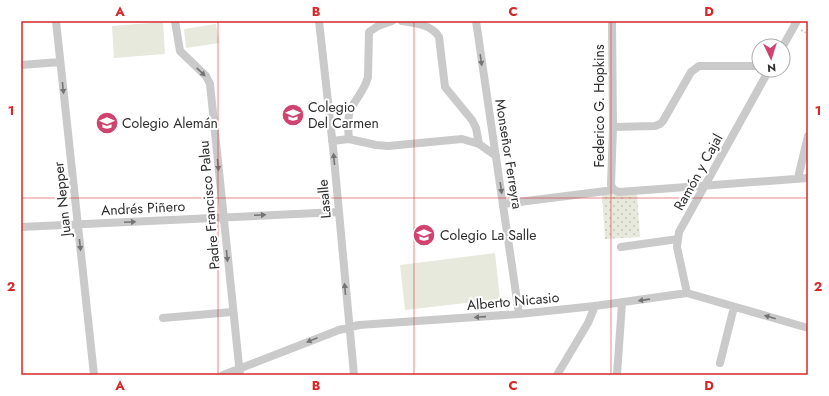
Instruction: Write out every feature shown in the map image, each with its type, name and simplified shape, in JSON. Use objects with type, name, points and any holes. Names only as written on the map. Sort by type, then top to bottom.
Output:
[{"type":"street","name":"Juan Nepper","points":[[56,21],[94,375]]},
{"type":"street","name":"Padre Francisco Palau","points":[[175,21],[180,52],[206,76],[210,84],[239,372]]},
{"type":"street","name":"Lasalle","points":[[319,21],[354,375]]},
{"type":"street","points":[[349,139],[348,119],[351,110],[367,83],[368,78],[370,32],[378,26],[392,21]]},
{"type":"street","points":[[402,21],[432,29],[437,33],[439,37],[446,87],[472,120],[476,128],[479,144]]},
{"type":"street","name":"Monseñor Ferreyra","points":[[476,21],[518,314]]},
{"type":"street","name":"Federico G. Hopkins","points":[[612,21],[613,127],[611,185],[614,190]]},
{"type":"street","points":[[787,38],[797,21]]},
{"type":"street","points":[[21,65],[60,62]]},
{"type":"street","points":[[613,127],[654,126],[660,124],[691,72],[699,66],[751,66]]},
{"type":"street","name":"Ramón y Cajal","points":[[687,294],[677,247],[679,232],[765,78]]},
{"type":"street","points":[[798,178],[808,136]]},
{"type":"street","points":[[332,141],[349,139],[382,146],[462,139],[479,144],[496,156]]},
{"type":"street","points":[[503,204],[614,190],[619,192],[808,178]]},
{"type":"street","name":"Andrés Piñero","points":[[21,227],[338,212]]},
{"type":"street","points":[[621,247],[678,239]]},
{"type":"street","name":"Alberto Nicasio","points":[[223,375],[239,372],[339,330],[359,325],[518,314],[622,303],[687,294],[808,328]]},
{"type":"street","points":[[617,375],[622,303]]},
{"type":"street","points":[[557,375],[588,323],[595,306]]},
{"type":"street","points":[[720,363],[734,307]]},
{"type":"street","points":[[163,318],[232,312]]},
{"type":"shaded area","points":[[163,22],[165,54],[114,58],[112,26]]},
{"type":"shaded area","points":[[216,24],[219,43],[186,48],[184,29]]},
{"type":"shaded area","points":[[637,193],[640,237],[605,239],[602,195]]},
{"type":"shaded area","points":[[495,253],[500,299],[405,310],[400,265]]},
{"type":"place","name":"Colegio Del Carmen","points":[[293,115]]},
{"type":"place","name":"Colegio Alemán","points":[[107,123]]},
{"type":"place","name":"Colegio La Salle","points":[[424,235]]}]
